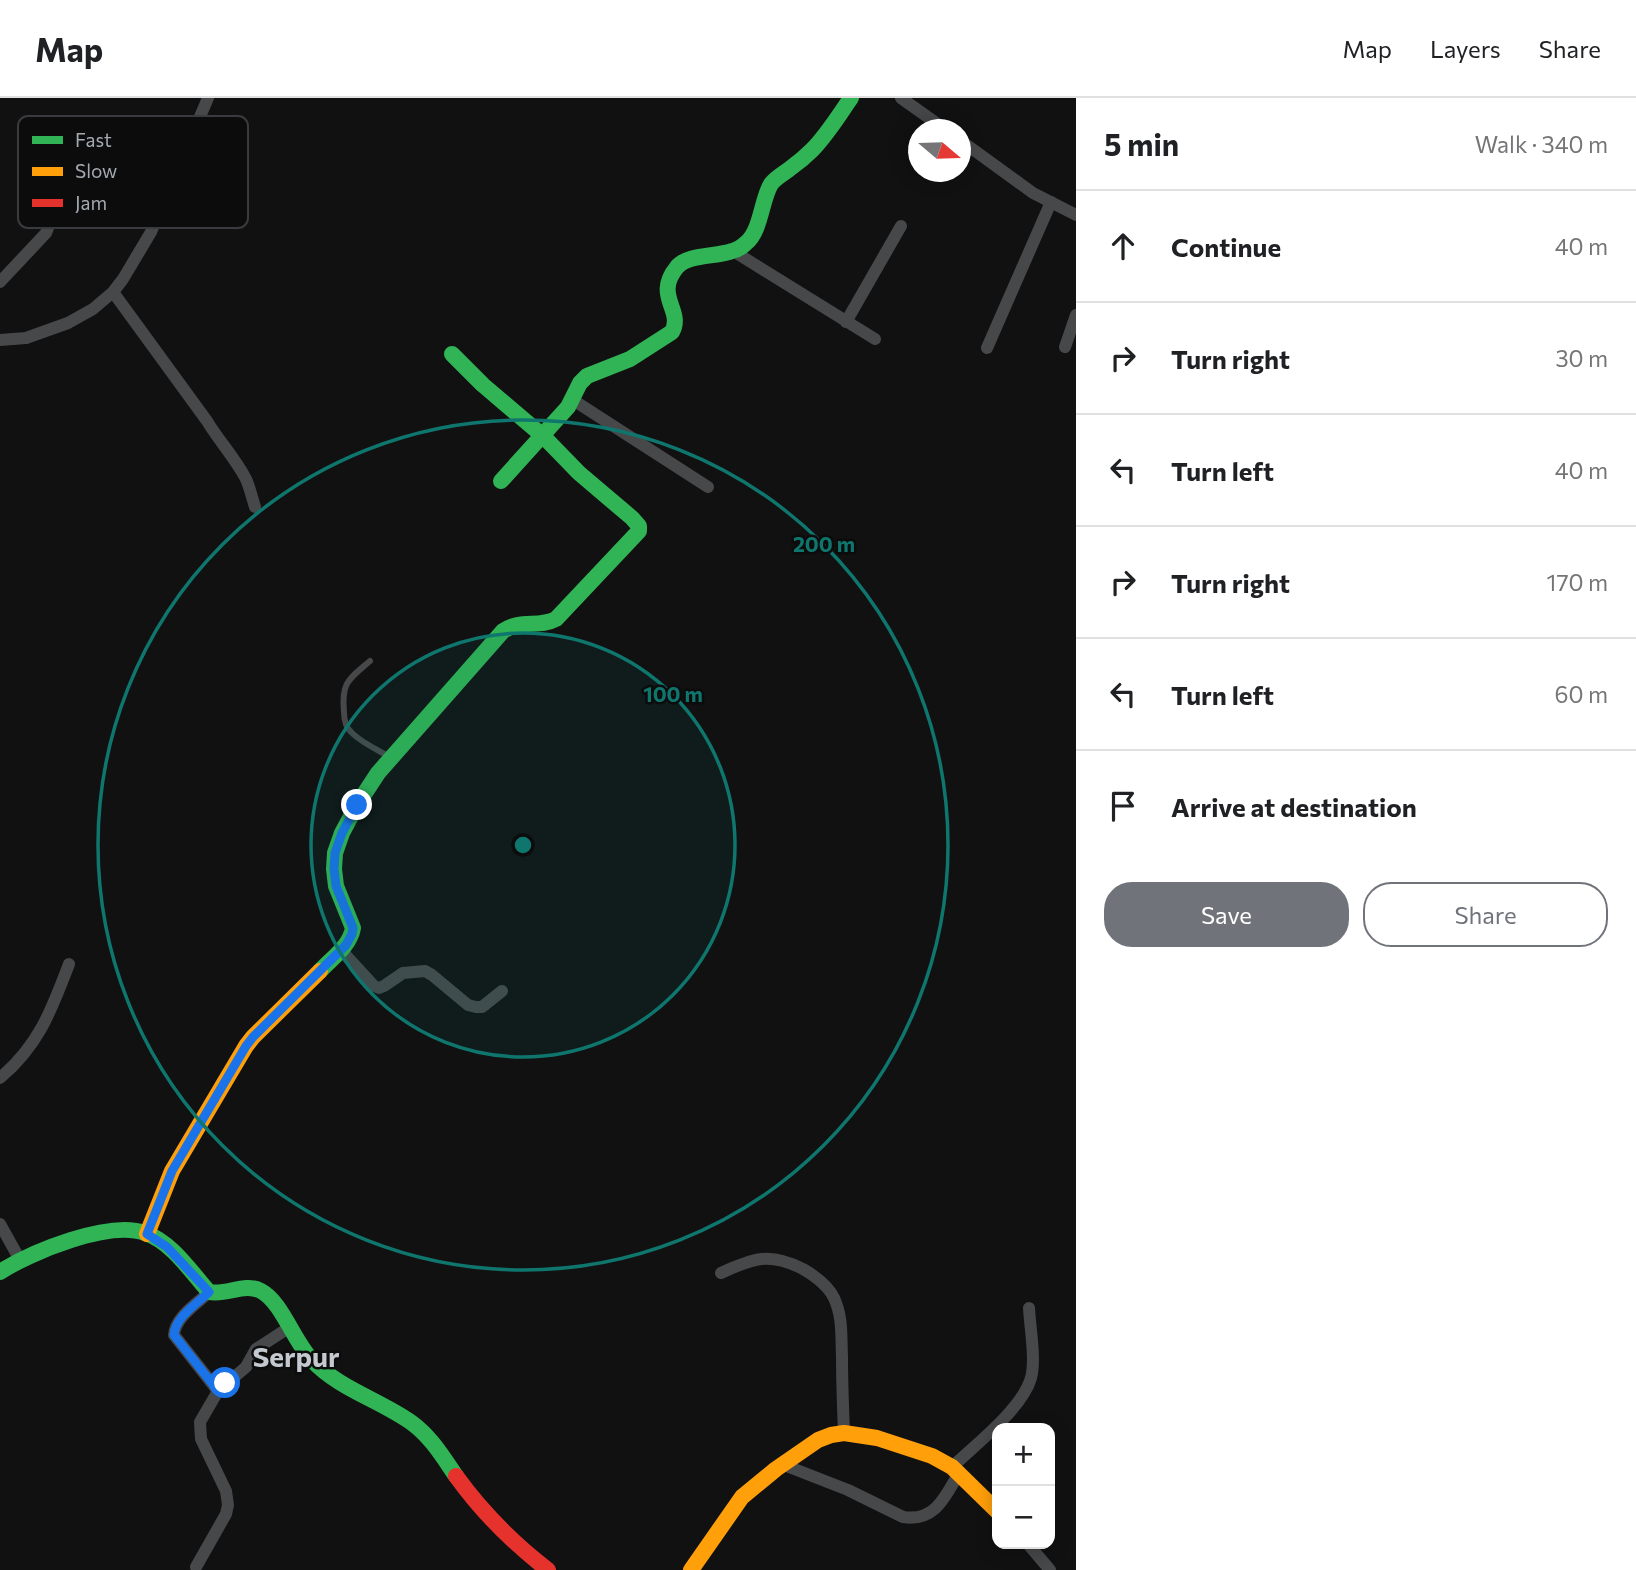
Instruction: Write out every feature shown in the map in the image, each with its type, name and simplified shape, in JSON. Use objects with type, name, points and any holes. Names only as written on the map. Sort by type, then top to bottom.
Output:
[{"type":"street","points":[[200,116],[208,98]]},
{"type":"street","points":[[501,481],[573,400],[580,383],[587,376],[630,359],[672,332],[677,325],[677,319],[668,301],[667,292],[676,266],[682,261],[741,247],[752,235],[773,181],[815,147],[851,98]]},
{"type":"street","points":[[901,98],[931,119]]},
{"type":"street","points":[[971,148],[1033,194],[1076,215]]},
{"type":"street","points":[[986,348],[1051,202]]},
{"type":"street","points":[[846,322],[901,226]]},
{"type":"street","points":[[0,282],[48,228]]},
{"type":"street","points":[[0,340],[26,338],[68,323],[93,309],[113,292],[123,279],[153,228]]},
{"type":"street","points":[[733,251],[875,339]]},
{"type":"street","points":[[113,292],[239,467],[255,507]]},
{"type":"street","points":[[1065,347],[1076,315]]},
{"type":"street","points":[[147,1234],[172,1171],[246,1046],[346,945],[352,934],[353,928],[336,886],[335,853],[357,805],[378,773],[503,631],[518,623],[542,624],[559,617],[639,531],[639,526],[632,518],[579,473],[543,436],[483,385],[452,354]]},
{"type":"street","points":[[573,400],[708,487]]},
{"type":"street","points":[[341,950],[374,986],[379,988],[403,973],[425,971],[468,1005],[475,1007],[482,1007],[502,992]]},
{"type":"street","points":[[0,1078],[16,1064],[41,1032],[69,964]]},
{"type":"street","points":[[0,1224],[20,1260]]},
{"type":"street","points":[[0,1272],[44,1248],[100,1234],[137,1230],[167,1247],[209,1292],[215,1294],[248,1286],[267,1294],[317,1366],[341,1383],[414,1424],[426,1435],[484,1513],[531,1558],[548,1570]]},
{"type":"street","points":[[721,1273],[747,1261],[779,1259],[810,1273],[825,1285],[833,1296],[840,1316],[844,1433]]},
{"type":"street","points":[[209,1292],[179,1321],[174,1328],[174,1335],[218,1391]]},
{"type":"street","points":[[784,1465],[848,1490],[902,1517],[912,1518],[930,1513],[937,1507],[956,1470],[1007,1415],[1026,1389],[1032,1376],[1029,1308]]},
{"type":"street","points":[[196,1567],[226,1514],[228,1505],[226,1491],[201,1439],[199,1428],[203,1414],[218,1391],[246,1367],[256,1349],[290,1327]]},
{"type":"street","points":[[691,1570],[742,1497],[776,1469],[818,1440],[831,1435],[844,1433],[877,1438],[932,1456],[956,1470],[992,1506]]},
{"type":"street","points":[[1032,1549],[1050,1570]]},
{"type":"lane","points":[[370,661],[350,679],[344,689],[344,720],[349,731],[391,758]]},
{"type":"traffic: fast","points":[[501,481],[568,407],[580,383],[587,376],[630,359],[672,332],[675,324],[668,286],[677,267],[688,260],[738,249],[746,243],[758,224],[771,184],[817,144],[851,98]]},
{"type":"traffic: fast","points":[[320,971],[344,946],[353,928],[336,886],[335,853],[357,805],[378,773],[503,631],[516,625],[556,619],[639,531],[639,526],[632,518],[579,473],[543,436],[483,385],[452,354]]},
{"type":"traffic: fast","points":[[0,1272],[50,1247],[91,1234],[130,1230],[155,1237],[180,1258],[209,1292],[248,1288],[268,1296],[312,1360],[347,1387],[412,1423],[431,1441],[456,1476]]},
{"type":"traffic: slow","points":[[147,1234],[172,1171],[246,1046],[320,971]]},
{"type":"traffic: slow","points":[[691,1570],[742,1497],[776,1469],[818,1440],[831,1435],[844,1433],[877,1438],[932,1456],[952,1467],[992,1506]]},
{"type":"traffic: jam","points":[[456,1476],[499,1526],[548,1570]]},
{"type":"district","name":"Serpur","points":[[296,1356]]},
{"type":"route","points":[[225,1383],[218,1391],[174,1335],[174,1328],[179,1321],[209,1292],[167,1247],[147,1234],[172,1171],[246,1046],[346,945],[352,934],[351,921],[336,886],[334,869],[335,853],[342,833],[357,805]]}]
